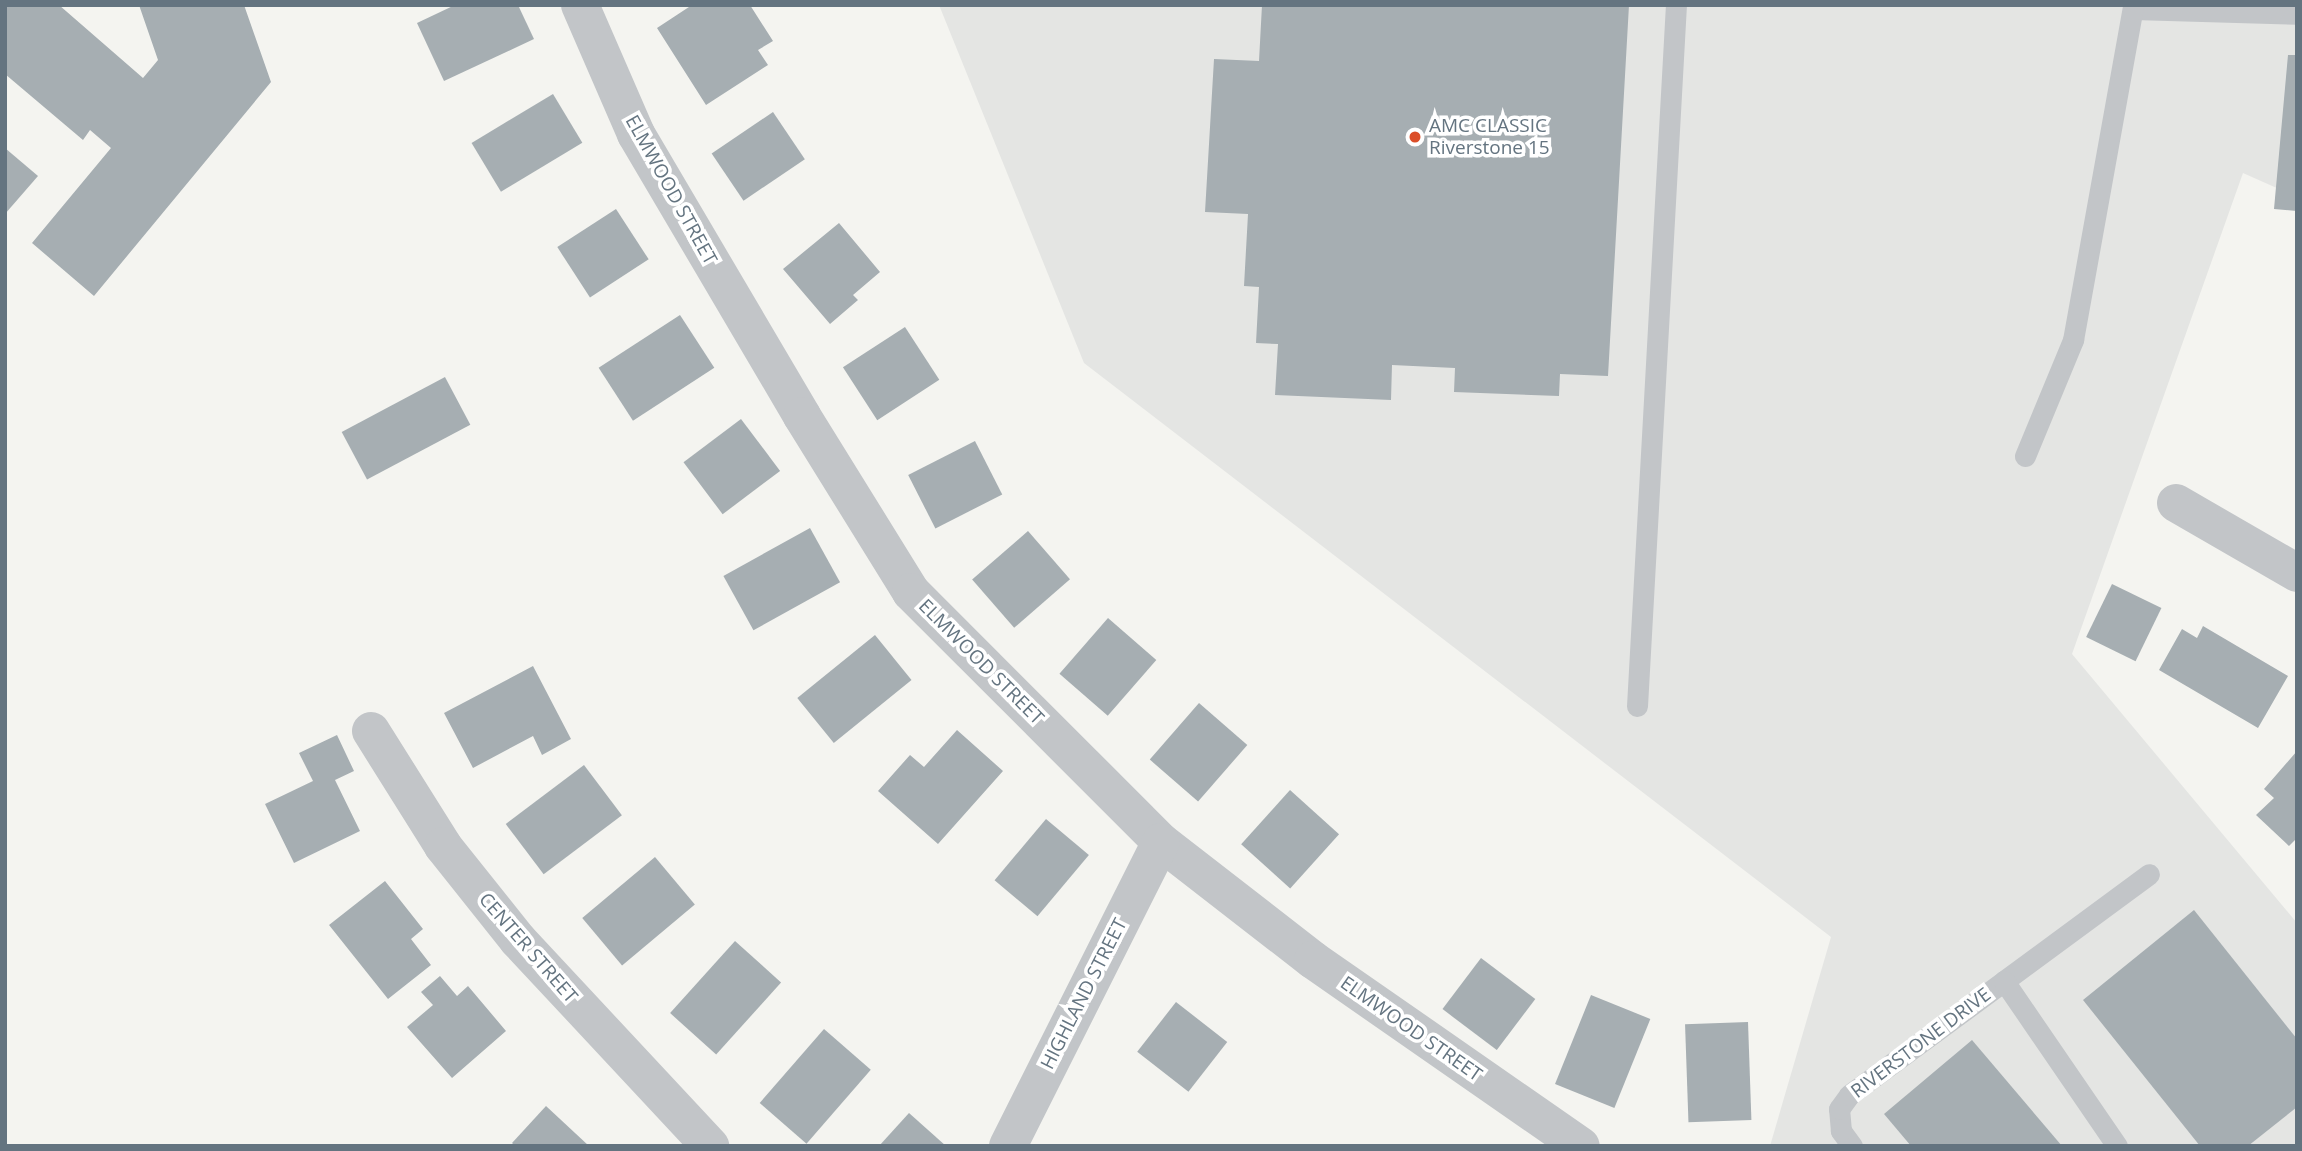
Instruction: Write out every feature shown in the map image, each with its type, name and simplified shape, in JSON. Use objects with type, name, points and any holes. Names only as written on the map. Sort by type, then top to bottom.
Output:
[{"type":"street","name":"ELMWOOD STREET","points":[[580,5],[636,134],[802,416],[911,592],[1161,842],[1313,960],[1581,1146]]},
{"type":"street","points":[[2176,503],[2297,573]]},
{"type":"street","name":"CENTER STREET","points":[[371,731],[443,846],[517,940],[710,1146]]},
{"type":"street","name":"HIGHLAND STREET","points":[[1008,1146],[1161,842]]},
{"type":"lane","points":[[1637,706],[1676,5]]},
{"type":"lane","points":[[2025,456],[2073,340],[2133,7],[2297,14]]},
{"type":"lane","name":"RIVERSTONE DRIVE","points":[[1852,1146],[1841,1130],[1839,1109],[1849,1095],[2149,874]]},
{"type":"lane","name":"RIVERSTONE DRIVE","points":[[2004,981],[2117,1146]]},
{"type":"shaded area","points":[[939,5],[2297,5],[2297,197],[2243,173],[2072,654],[2297,923],[2297,1146],[1770,1146],[1831,937],[1084,363]]},
{"type":"building","points":[[5,5],[59,5],[143,78],[158,60],[139,5],[244,5],[271,82],[94,296],[32,243],[111,148],[90,130],[83,140],[5,74]]},
{"type":"building","points":[[455,5],[518,5],[534,39],[444,81],[417,23]]},
{"type":"building","points":[[692,5],[750,5],[773,41],[758,50],[768,65],[706,105],[657,28]]},
{"type":"building","name":"AMC CLASSIC Riverstone 15","points":[[1262,5],[1629,5],[1608,376],[1560,374],[1559,396],[1454,392],[1455,368],[1392,365],[1391,400],[1275,395],[1278,344],[1256,343],[1259,287],[1244,286],[1248,214],[1205,212],[1214,59],[1259,61]]},
{"type":"building","points":[[2288,55],[2297,55],[2297,211],[2274,209]]},
{"type":"building","points":[[553,94],[582,143],[501,192],[472,143]]},
{"type":"building","points":[[773,112],[805,159],[744,201],[712,153]]},
{"type":"building","points":[[5,148],[38,176],[5,214]]},
{"type":"building","points":[[616,209],[649,259],[590,297],[557,247]]},
{"type":"building","points":[[839,223],[880,272],[853,295],[858,300],[830,324],[783,269]]},
{"type":"building","points":[[680,315],[714,368],[633,421],[599,368]]},
{"type":"building","points":[[905,327],[939,380],[877,420],[843,367]]},
{"type":"building","points":[[445,377],[470,425],[367,480],[342,432]]},
{"type":"building","points":[[741,419],[780,471],[723,514],[683,462]]},
{"type":"building","points":[[975,441],[1002,494],[935,529],[908,475]]},
{"type":"building","points":[[810,528],[840,582],[753,630],[723,576]]},
{"type":"building","points":[[1028,531],[1070,579],[1014,628],[972,580]]},
{"type":"building","points":[[2112,584],[2161,608],[2136,661],[2086,637]]},
{"type":"building","points":[[1108,618],[1156,660],[1108,716],[1059,674]]},
{"type":"building","points":[[2203,626],[2288,676],[2258,728],[2159,670],[2182,629],[2197,638]]},
{"type":"building","points":[[875,635],[912,680],[834,743],[797,698]]},
{"type":"building","points":[[533,666],[571,739],[542,755],[533,736],[473,768],[444,713]]},
{"type":"building","points":[[1199,703],[1247,745],[1198,802],[1150,760]]},
{"type":"building","points":[[957,730],[1003,771],[938,844],[878,791],[910,755],[924,767]]},
{"type":"building","points":[[337,735],[354,771],[335,780],[360,831],[294,863],[265,804],[313,781],[299,753]]},
{"type":"building","points":[[2297,751],[2297,838],[2289,846],[2256,815],[2274,798],[2264,789]]},
{"type":"building","points":[[584,765],[622,815],[544,874],[506,824]]},
{"type":"building","points":[[1290,790],[1339,834],[1290,888],[1241,844]]},
{"type":"building","points":[[1046,819],[1089,855],[1037,916],[995,880]]},
{"type":"building","points":[[655,857],[695,904],[622,966],[582,918]]},
{"type":"building","points":[[385,881],[423,929],[411,939],[431,965],[388,999],[329,925]]},
{"type":"building","points":[[2194,910],[2297,1039],[2297,1107],[2248,1146],[2200,1146],[2083,1000]]},
{"type":"building","points":[[735,941],[781,982],[716,1055],[670,1013]]},
{"type":"building","points":[[1481,958],[1535,999],[1497,1050],[1442,1009]]},
{"type":"building","points":[[440,976],[457,996],[468,986],[506,1031],[452,1078],[407,1027],[433,1005],[421,992]]},
{"type":"building","points":[[1591,995],[1650,1019],[1614,1108],[1555,1084]]},
{"type":"building","points":[[1176,1002],[1227,1042],[1188,1092],[1137,1052]]},
{"type":"building","points":[[1748,1022],[1751,1120],[1688,1122],[1685,1024]]},
{"type":"building","points":[[824,1029],[871,1070],[806,1144],[760,1103]]},
{"type":"building","points":[[1972,1040],[2062,1146],[1911,1146],[1884,1114]]},
{"type":"building","points":[[546,1106],[589,1146],[515,1146],[512,1143]]},
{"type":"building","points":[[909,1113],[946,1146],[879,1146]]},
{"type":"place","name":"AMC CLASSIC Riverstone 15","points":[[1415,137]]}]
